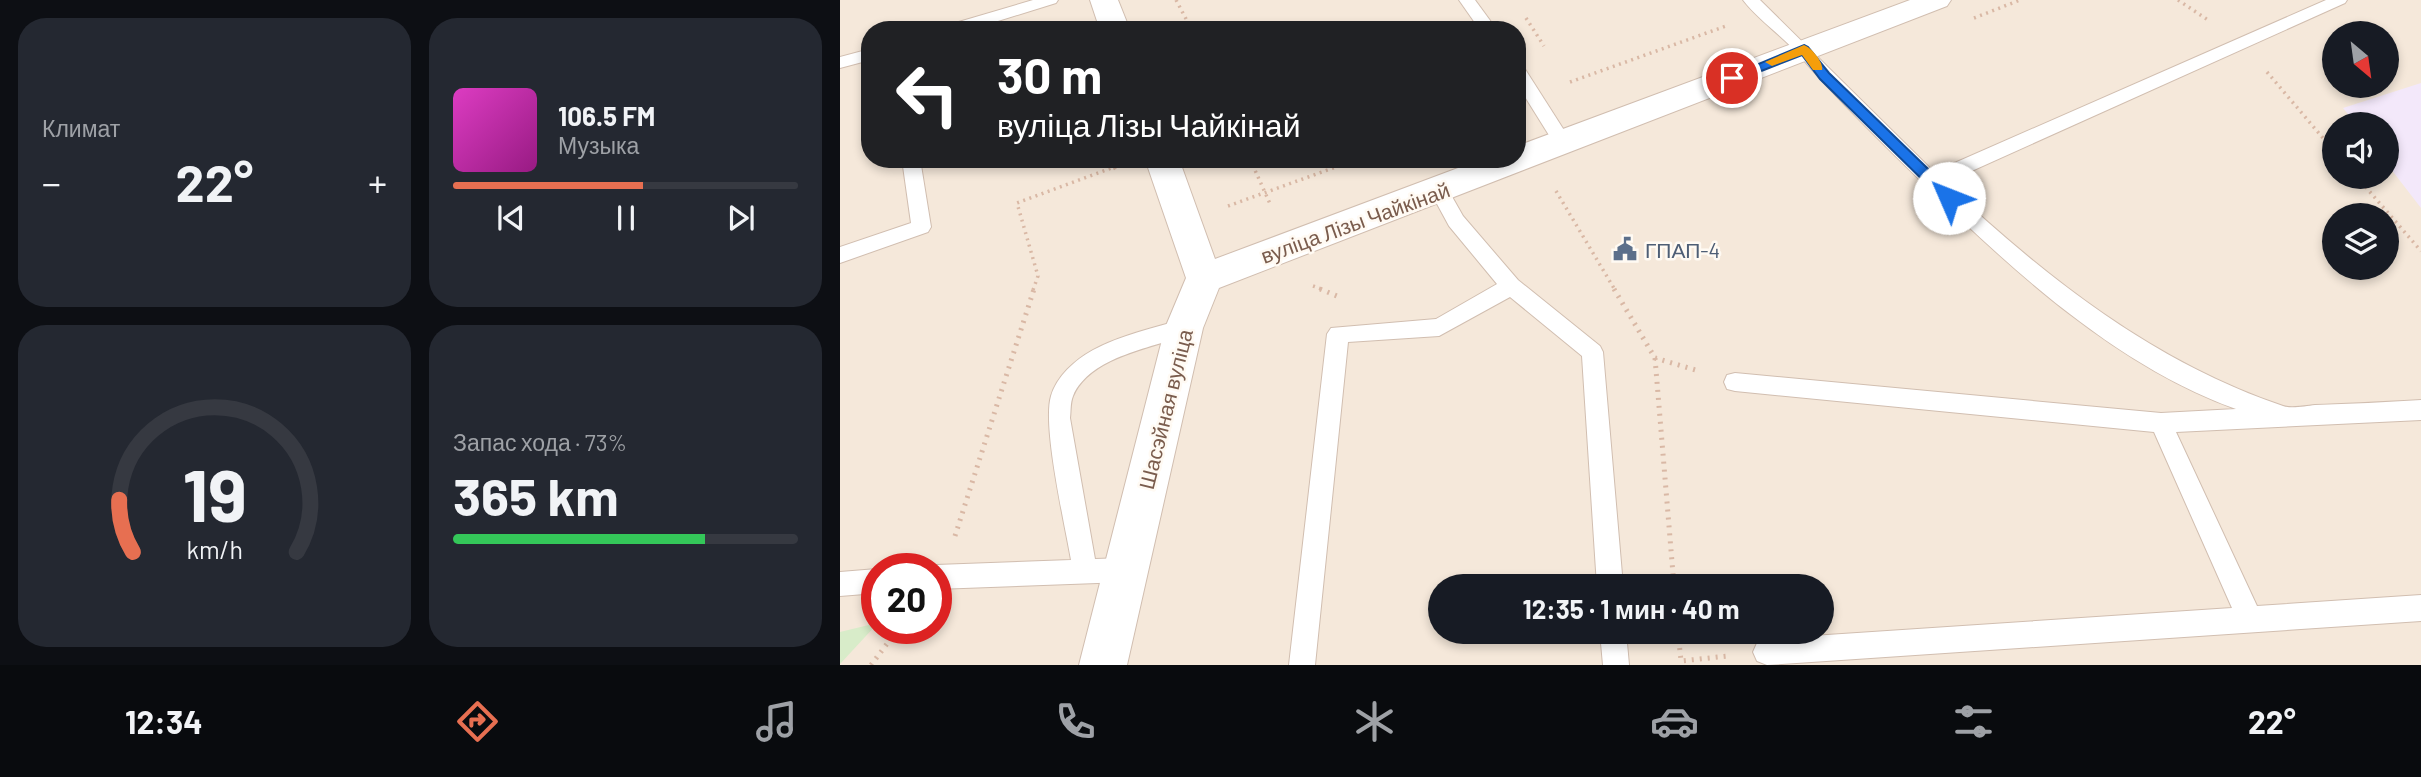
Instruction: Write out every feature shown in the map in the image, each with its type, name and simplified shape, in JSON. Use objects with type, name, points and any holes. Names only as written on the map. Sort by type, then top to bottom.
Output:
[{"type":"street","points":[[1104,0],[1112,21]]},
{"type":"street","name":"вуліца Лізы Чайкінай","points":[[1526,157],[1937,0]]},
{"type":"street","points":[[1165,168],[1204,278]]},
{"type":"street","name":"вуліца Лізы Чайкінай","points":[[1204,278],[1498,168]]},
{"type":"street","name":"Шасэйная вуліца","points":[[1103,665],[1184,328],[1204,278]]},
{"type":"lane","points":[[980,21],[1049,0]]},
{"type":"lane","points":[[1467,0],[1482,21]]},
{"type":"lane","points":[[1932,181],[2339,0]]},
{"type":"lane","points":[[1756,7],[1804,50],[1825,76],[2018,263],[2071,306],[2151,358],[2221,394],[2287,416]]},
{"type":"lane","points":[[840,63],[861,57]]},
{"type":"lane","points":[[1526,84],[1563,143]]},
{"type":"lane","points":[[840,255],[921,227],[913,168]]},
{"type":"lane","points":[[1439,191],[1456,221],[1511,286],[1592,352],[1609,574]]},
{"type":"lane","points":[[1302,665],[1338,334],[1439,327],[1511,286]]},
{"type":"lane","points":[[1085,572],[1059,418],[1063,392],[1080,370],[1103,355],[1127,344],[1184,328]]},
{"type":"lane","points":[[1735,382],[2161,423],[2421,410]]},
{"type":"lane","points":[[2161,423],[2250,619]]},
{"type":"lane","points":[[952,577],[1125,570]]},
{"type":"lane","points":[[840,584],[861,582]]},
{"type":"lane","points":[[1766,652],[2421,608]]},
{"type":"lane","points":[[1614,644],[1616,665]]},
{"type":"path","points":[[1176,0],[1187,21]]},
{"type":"path","points":[[1569,82],[1756,7]]},
{"type":"path","points":[[947,553],[1038,276],[1017,203],[1111,168]]},
{"type":"path","points":[[1114,168],[1119,178]]},
{"type":"path","points":[[1254,168],[1265,193],[1333,168]]},
{"type":"path","points":[[1552,184],[1655,358],[1673,574]]},
{"type":"path","points":[[2367,189],[2421,251]]},
{"type":"path","points":[[1655,358],[1735,382]]},
{"type":"path","points":[[871,665],[887,644]]},
{"type":"path","points":[[1679,644],[1681,661],[1766,652]]},
{"type":"shaded area","points":[[840,0],[2421,0],[2421,665],[840,665]]},
{"type":"shaded area","points":[[2421,83],[2421,208],[2399,180],[2399,112],[2346,112],[2343,108],[2374,98],[2399,98],[2399,90]]},
{"type":"green space","points":[[861,627],[861,641],[840,664],[840,632]]},
{"type":"slow traffic","points":[[1772,62],[1804,50],[1818,67]]},
{"type":"place","name":"ГПАП-4","points":[[1625,249]]},
{"type":"route","points":[[1732,78],[1804,50],[1825,76],[1949,198]]}]
